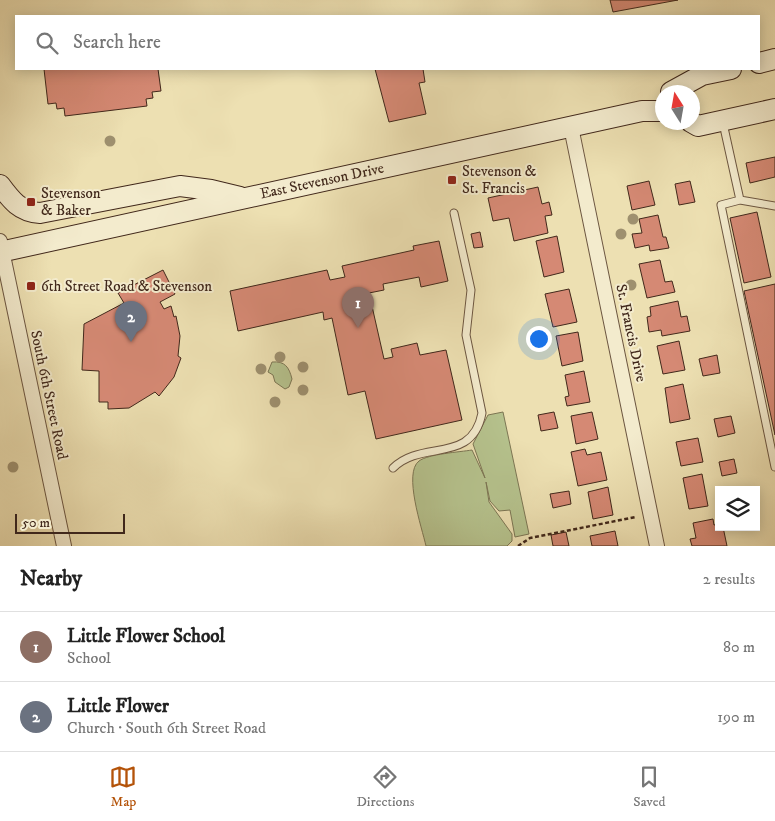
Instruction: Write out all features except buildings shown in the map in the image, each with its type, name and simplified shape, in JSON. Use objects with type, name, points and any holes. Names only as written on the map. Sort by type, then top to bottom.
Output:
[{"type":"main road","points":[[684,85],[702,75],[726,70]]},
{"type":"main road","points":[[700,111],[775,97]]},
{"type":"main road","name":"East Stevenson Drive","points":[[642,111],[655,103]]},
{"type":"main road","points":[[700,126],[775,109]]},
{"type":"main road","name":"East Stevenson Drive","points":[[0,248],[244,198],[642,111],[655,111]]},
{"type":"main road","points":[[0,185],[16,205],[32,213],[180,186],[211,190],[244,198]]},
{"type":"street","name":"St. Francis Drive","points":[[571,127],[657,546]]},
{"type":"street","name":"South 6th Street Road","points":[[0,248],[64,546]]},
{"type":"lane","points":[[723,120],[740,200]]},
{"type":"lane","points":[[775,206],[740,200],[721,205],[775,467]]},
{"type":"lane","points":[[393,468],[403,458],[460,446],[474,435],[480,425],[482,413],[466,336],[471,290],[454,213]]},
{"type":"path","points":[[518,546],[530,538],[640,517]]},
{"type":"green space","points":[[272,362],[283,364],[288,368],[292,379],[289,387],[285,389],[275,382],[273,375],[268,372]]},
{"type":"green space","points":[[503,412],[529,534],[515,537],[510,510],[499,511],[490,501],[486,482],[489,502],[512,534],[512,541],[507,546],[426,546],[413,488],[415,467],[419,461],[429,457],[472,450],[485,478],[473,444],[488,415]]},
{"type":"place","name":"Stevenson & St. Francis","points":[[452,180]]},
{"type":"place","name":"Stevenson & Baker","points":[[31,202]]},
{"type":"place","name":"6th Street Road & Stevenson","points":[[31,286]]},
{"type":"place","name":"Little Flower School","points":[[358,328]]},
{"type":"place","name":"Little Flower","points":[[131,342]]}]
